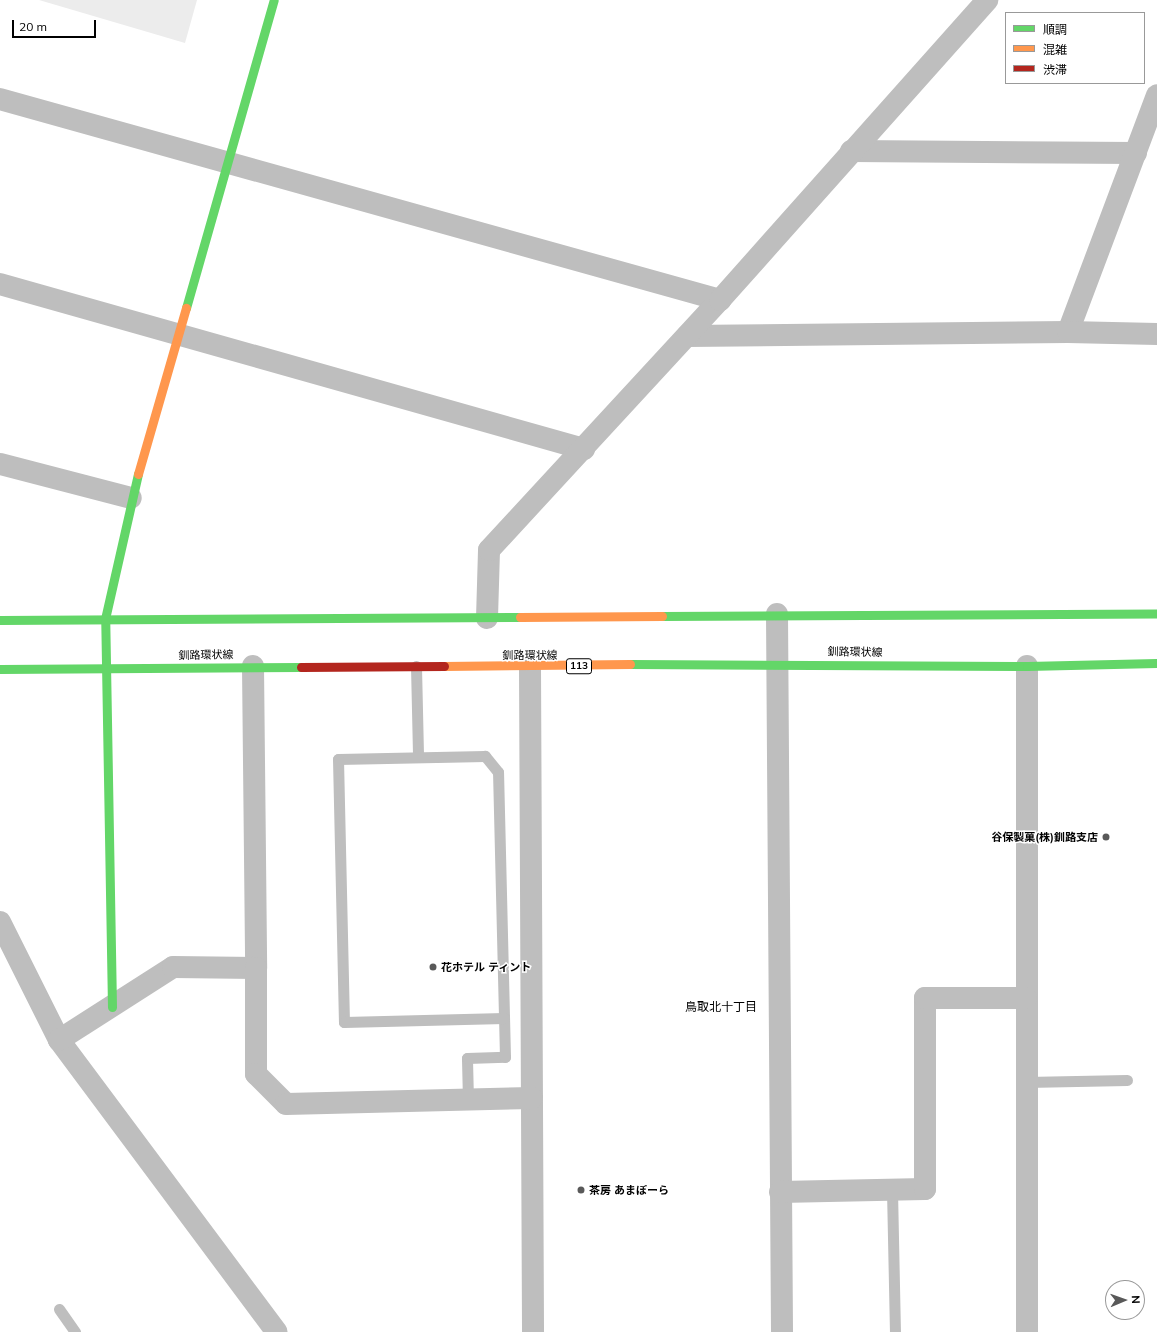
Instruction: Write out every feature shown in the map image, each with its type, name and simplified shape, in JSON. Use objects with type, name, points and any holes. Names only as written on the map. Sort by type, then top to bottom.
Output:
[{"type":"main road","points":[[112,1007],[106,619],[132,498],[274,0]]},
{"type":"main road","points":[[0,620],[487,618],[777,614],[1157,613]]},
{"type":"main road","name":"釧路環状線","points":[[0,670],[253,666],[530,667],[777,663],[1027,666],[1157,663]]},
{"type":"street","points":[[487,618],[489,550],[584,449],[720,300],[851,150],[987,0]]},
{"type":"street","points":[[1068,332],[1157,95]]},
{"type":"street","points":[[0,99],[229,161],[720,300]]},
{"type":"street","points":[[851,150],[1136,152]]},
{"type":"street","points":[[0,284],[179,336],[584,449]]},
{"type":"street","points":[[687,336],[1068,332],[1157,334]]},
{"type":"street","points":[[0,464],[132,498]]},
{"type":"street","points":[[777,614],[782,1332]]},
{"type":"street","points":[[253,666],[256,1074],[286,1104],[532,1098]]},
{"type":"street","points":[[1027,666],[1026,1082],[1028,1332]]},
{"type":"street","points":[[530,667],[533,1332]]},
{"type":"street","points":[[0,922],[59,1040],[277,1332]]},
{"type":"street","points":[[59,1040],[173,968],[256,968]]},
{"type":"street","points":[[780,1192],[925,1189],[925,998],[1026,998]]},
{"type":"lane","points":[[416,666],[418,757]]},
{"type":"lane","points":[[468,1100],[466,1058],[505,1058],[498,772],[485,756],[338,759],[344,1022],[504,1018]]},
{"type":"lane","points":[[1026,1082],[1127,1080]]},
{"type":"lane","points":[[892,1190],[895,1332]]},
{"type":"lane","points":[[59,1309],[75,1332]]},
{"type":"shaded area","points":[[39,0],[197,0],[185,43]]},
{"type":"traffic: fast","points":[[186,308],[274,0]]},
{"type":"traffic: fast","points":[[112,1007],[105,619],[138,474]]},
{"type":"traffic: fast","points":[[662,616],[1157,613]]},
{"type":"traffic: fast","points":[[0,620],[520,617]]},
{"type":"traffic: fast","points":[[630,664],[1027,666],[1157,663]]},
{"type":"traffic: fast","points":[[0,669],[301,667]]},
{"type":"traffic: slow","points":[[138,474],[186,308]]},
{"type":"traffic: slow","points":[[520,617],[662,616]]},
{"type":"traffic: slow","points":[[444,666],[630,664]]},
{"type":"traffic: jam","points":[[301,667],[444,666]]},
{"type":"place","name":"谷保製菓(株)釧路支店","points":[[1106,837]]},
{"type":"place","name":"花ホテル ティント","points":[[433,967]]},
{"type":"place","name":"茶房 あまぽーら","points":[[581,1190]]},
{"type":"district","name":"鳥取北十丁目","points":[[721,1007]]}]
